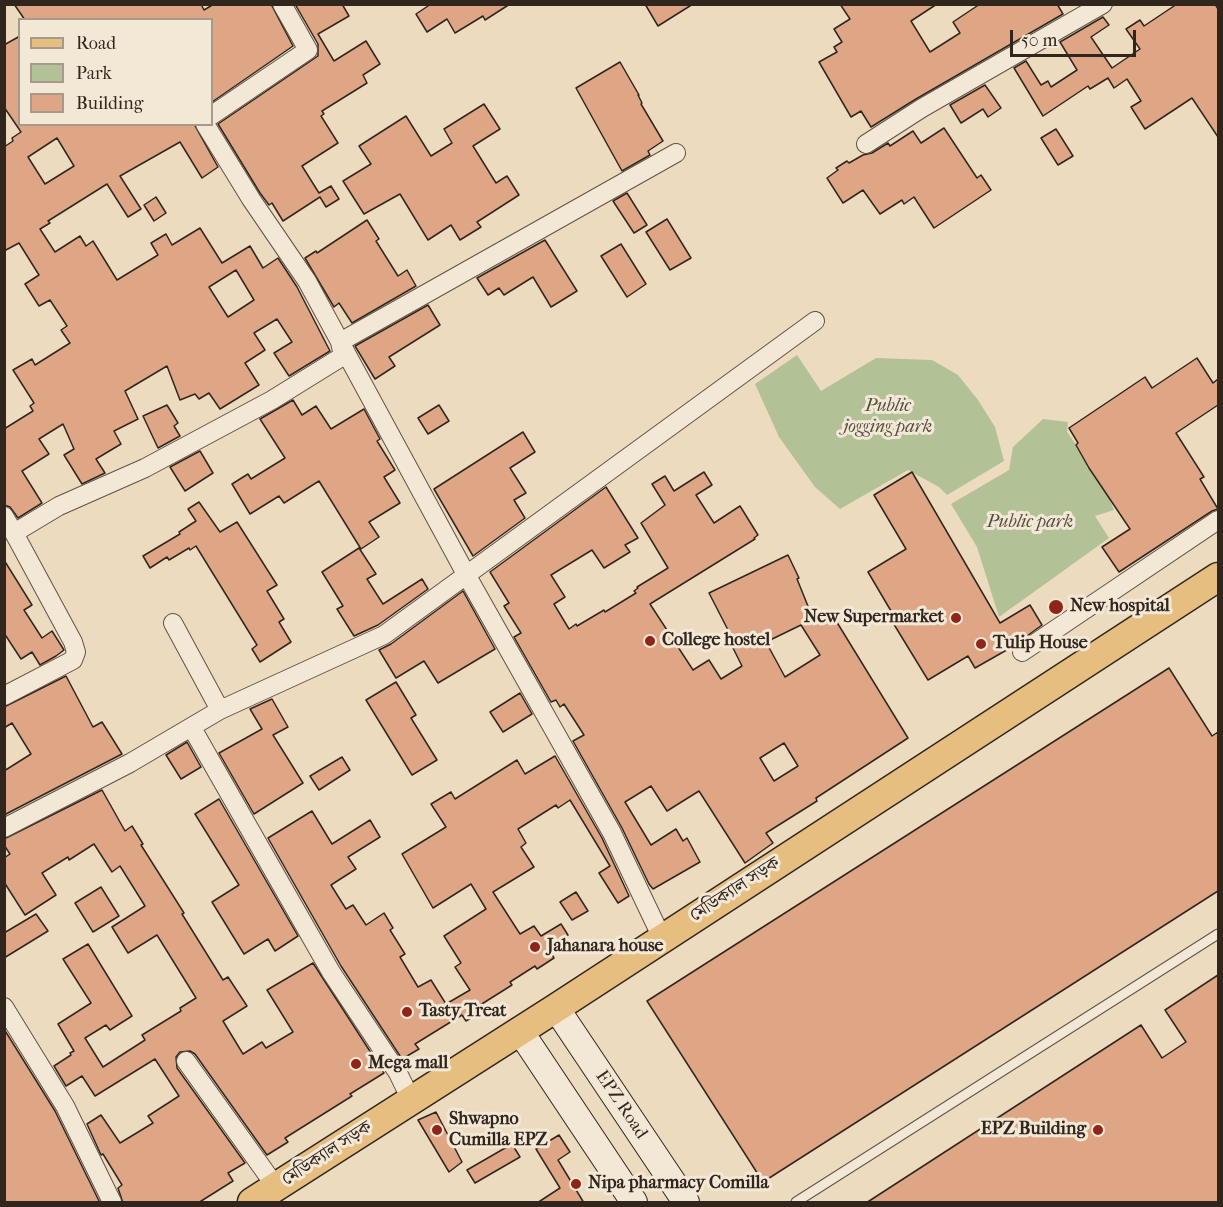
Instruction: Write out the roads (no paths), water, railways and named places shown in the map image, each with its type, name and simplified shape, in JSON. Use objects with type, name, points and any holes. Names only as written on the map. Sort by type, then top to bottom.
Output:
[{"type":"main road","name":"মেডিক্যাল সড়ক","points":[[252,1203],[1218,577]]},
{"type":"main road","name":"EPZ Road","points":[[556,1008],[686,1203]]},
{"type":"main road","points":[[520,1031],[634,1203]]},
{"type":"street","points":[[213,113],[308,50],[282,4]]},
{"type":"street","points":[[866,144],[922,108],[1103,4]]},
{"type":"street","points":[[206,126],[251,199],[307,281],[467,576],[612,833],[662,938]]},
{"type":"street","points":[[340,342],[676,153]]},
{"type":"street","points":[[4,828],[130,763],[220,710],[384,635],[815,321]]},
{"type":"street","points":[[14,533],[59,506],[145,468],[272,400],[343,356],[340,342]]},
{"type":"street","points":[[4,516],[73,642],[76,652],[73,660],[4,696]]},
{"type":"street","points":[[1022,652],[1218,520]]},
{"type":"street","points":[[173,623],[220,710]]},
{"type":"street","points":[[192,728],[331,972],[398,1073],[411,1100]]},
{"type":"street","points":[[4,1007],[65,1106],[112,1203]]},
{"type":"street","points":[[186,1061],[276,1187]]},
{"type":"lane","points":[[796,1203],[1218,934]]},
{"type":"place","name":"New hospital","points":[[1056,607]]},
{"type":"place","name":"New Supermarket","points":[[956,618]]},
{"type":"place","name":"College hostel","points":[[650,641]]},
{"type":"place","name":"Tulip House","points":[[981,644]]},
{"type":"place","name":"Jahanara house","points":[[535,947]]},
{"type":"place","name":"Tasty Treat","points":[[407,1012]]},
{"type":"place","name":"Mega mall","points":[[356,1064]]},
{"type":"place","name":"Shwapno Cumilla EPZ","points":[[437,1130]]},
{"type":"place","name":"EPZ Building","points":[[1098,1130]]},
{"type":"place","name":"Nipa pharmacy Comilla","points":[[576,1184]]},
{"type":"park label","name":"Public jogging park","points":[[888,417]]},
{"type":"park label","name":"Public park","points":[[1030,523]]}]
